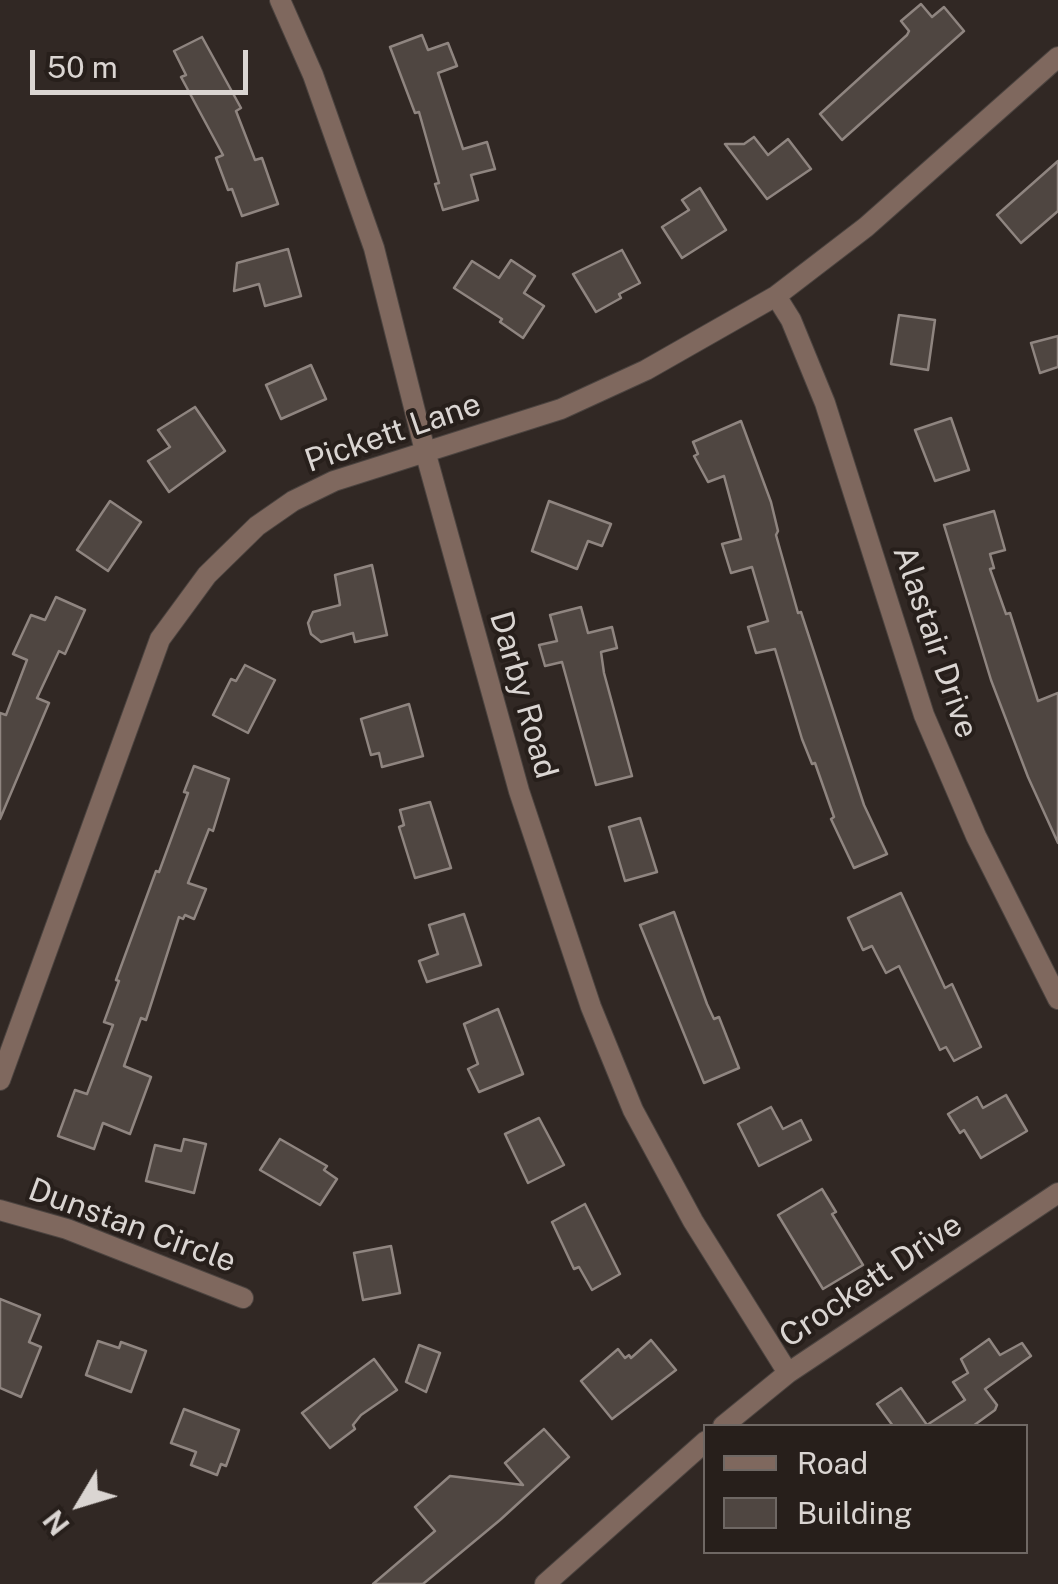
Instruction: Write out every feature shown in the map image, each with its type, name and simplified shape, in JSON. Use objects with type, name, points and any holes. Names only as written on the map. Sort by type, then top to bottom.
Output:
[{"type":"street","name":"Darby Road","points":[[280,0],[314,75],[374,248],[518,792],[591,1008],[633,1110],[692,1221],[788,1373]]},
{"type":"street","name":"Pickett Lane","points":[[0,1080],[160,639],[207,575],[257,526],[292,501],[334,481],[561,409],[646,370],[776,296],[866,227],[1058,58]]},
{"type":"street","name":"Alastair Drive","points":[[776,296],[825,404],[924,715],[976,836],[1058,999]]},
{"type":"street","name":"Crockett Drive","points":[[725,1424],[788,1373],[1058,1193]]},
{"type":"street","name":"Dunstan Circle","points":[[0,1210],[67,1229],[243,1298]]},
{"type":"street","points":[[545,1584],[703,1444]]},
{"type":"building","points":[[921,4],[932,17],[944,7],[964,31],[842,140],[820,114],[907,35],[909,31],[901,21]]},
{"type":"building","points":[[422,35],[428,50],[448,43],[457,66],[438,73],[463,149],[487,142],[495,169],[471,175],[478,200],[443,210],[419,112],[415,113],[390,47]]},
{"type":"building","points":[[202,37],[241,108],[236,111],[255,160],[262,158],[278,204],[242,216],[232,189],[228,190],[216,158],[223,155],[181,77],[186,75],[174,51]]},
{"type":"building","points":[[754,137],[768,155],[788,139],[811,169],[767,199],[725,144],[744,144]]},
{"type":"building","points":[[1058,161],[1058,211],[1021,243],[997,215]]},
{"type":"building","points":[[700,188],[726,230],[682,258],[662,227],[689,210],[682,200]]},
{"type":"building","points":[[288,249],[301,296],[265,306],[259,284],[234,291],[237,263]]},
{"type":"building","points":[[622,250],[640,283],[596,312],[573,274]]},
{"type":"building","points":[[511,260],[535,276],[524,293],[544,306],[523,338],[500,322],[502,319],[454,288],[472,261],[499,278]]},
{"type":"building","points":[[899,315],[935,320],[928,370],[891,364]]},
{"type":"building","points":[[1058,336],[1058,367],[1040,373],[1031,343]]},
{"type":"building","points":[[311,365],[326,399],[281,419],[266,385]]},
{"type":"building","points":[[195,407],[225,451],[169,492],[148,461],[170,447],[158,430]]},
{"type":"building","points":[[951,418],[969,470],[935,481],[915,430]]},
{"type":"building","points":[[741,421],[771,502],[798,613],[801,612],[864,805],[887,854],[854,868],[831,819],[834,817],[815,763],[812,764],[802,739],[775,649],[756,653],[748,627],[768,621],[752,567],[731,573],[722,544],[741,539],[724,476],[708,482],[694,456],[698,454],[693,442]]},
{"type":"building","points":[[110,501],[141,522],[108,571],[77,550]]},
{"type":"building","points":[[549,501],[611,524],[602,546],[588,541],[577,569],[532,551]]},
{"type":"building","points":[[994,511],[1005,550],[990,554],[994,568],[990,569],[1006,614],[1010,613],[1038,701],[1058,693],[1058,843],[991,680],[944,525]]},
{"type":"building","points":[[372,565],[387,635],[355,642],[353,633],[321,642],[311,634],[308,623],[313,612],[340,605],[335,575]]},
{"type":"building","points":[[56,597],[85,610],[65,654],[59,651],[37,698],[49,703],[0,819],[0,713],[6,715],[27,660],[13,654],[31,615],[45,620]]},
{"type":"building","points":[[581,607],[588,633],[612,627],[617,648],[601,652],[632,776],[596,785],[562,662],[545,666],[539,645],[557,641],[550,615]]},
{"type":"building","points":[[245,665],[275,680],[248,733],[213,715],[231,679],[236,681]]},
{"type":"building","points":[[409,704],[423,756],[382,767],[379,753],[371,755],[361,719]]},
{"type":"building","points":[[194,766],[229,779],[213,831],[209,829],[188,883],[206,889],[194,919],[179,917],[146,1020],[141,1018],[124,1066],[151,1077],[130,1134],[103,1123],[94,1149],[58,1136],[75,1090],[87,1094],[113,1025],[104,1022],[119,981],[116,980],[188,793],[184,792]]},
{"type":"building","points":[[430,802],[451,868],[415,878],[399,827],[404,825],[400,810]]},
{"type":"building","points":[[640,818],[657,872],[625,881],[609,827]]},
{"type":"building","points":[[901,893],[945,988],[952,984],[981,1047],[954,1061],[946,1047],[940,1050],[899,966],[886,973],[872,946],[863,950],[848,918]]},
{"type":"building","points":[[674,912],[707,1004],[714,1019],[719,1017],[739,1068],[704,1083],[640,925]]},
{"type":"building","points":[[464,914],[481,965],[427,982],[419,961],[438,954],[429,925]]},
{"type":"building","points":[[498,1009],[523,1074],[479,1092],[468,1069],[478,1064],[464,1024]]},
{"type":"building","points":[[1006,1095],[1027,1131],[981,1158],[964,1130],[960,1133],[948,1114],[977,1097],[983,1108]]},
{"type":"building","points":[[771,1107],[783,1129],[801,1120],[811,1140],[759,1166],[738,1124]]},
{"type":"building","points":[[539,1118],[564,1165],[528,1183],[505,1134]]},
{"type":"building","points":[[184,1139],[206,1144],[194,1193],[146,1181],[155,1145],[181,1151]]},
{"type":"building","points":[[280,1139],[327,1166],[324,1170],[337,1179],[320,1205],[260,1170]]},
{"type":"building","points":[[822,1189],[836,1212],[832,1214],[863,1265],[823,1289],[778,1215]]},
{"type":"building","points":[[585,1204],[620,1274],[592,1290],[579,1267],[574,1269],[552,1222]]},
{"type":"building","points":[[391,1246],[400,1293],[363,1300],[354,1253]]},
{"type":"building","points":[[0,1299],[40,1315],[29,1342],[41,1347],[21,1397],[0,1388]]},
{"type":"building","points":[[989,1339],[1000,1355],[1022,1343],[1031,1356],[985,1389],[997,1405],[976,1424],[929,1424],[965,1400],[953,1382],[968,1373],[961,1359]]},
{"type":"building","points":[[651,1340],[676,1370],[612,1419],[581,1381],[618,1349],[625,1358],[631,1358]]},
{"type":"building","points":[[98,1341],[119,1348],[121,1342],[146,1351],[131,1392],[86,1375]]},
{"type":"building","points":[[419,1345],[440,1353],[426,1392],[406,1382]]},
{"type":"building","points":[[374,1359],[397,1390],[361,1415],[353,1425],[355,1429],[330,1448],[302,1413]]},
{"type":"building","points":[[901,1388],[926,1424],[892,1424],[877,1404]]},
{"type":"building","points":[[184,1409],[239,1430],[226,1466],[221,1464],[217,1475],[191,1465],[196,1452],[171,1443]]},
{"type":"building","points":[[544,1429],[569,1457],[500,1520],[423,1584],[373,1584],[435,1531],[415,1507],[450,1476],[523,1485],[505,1463]]}]
